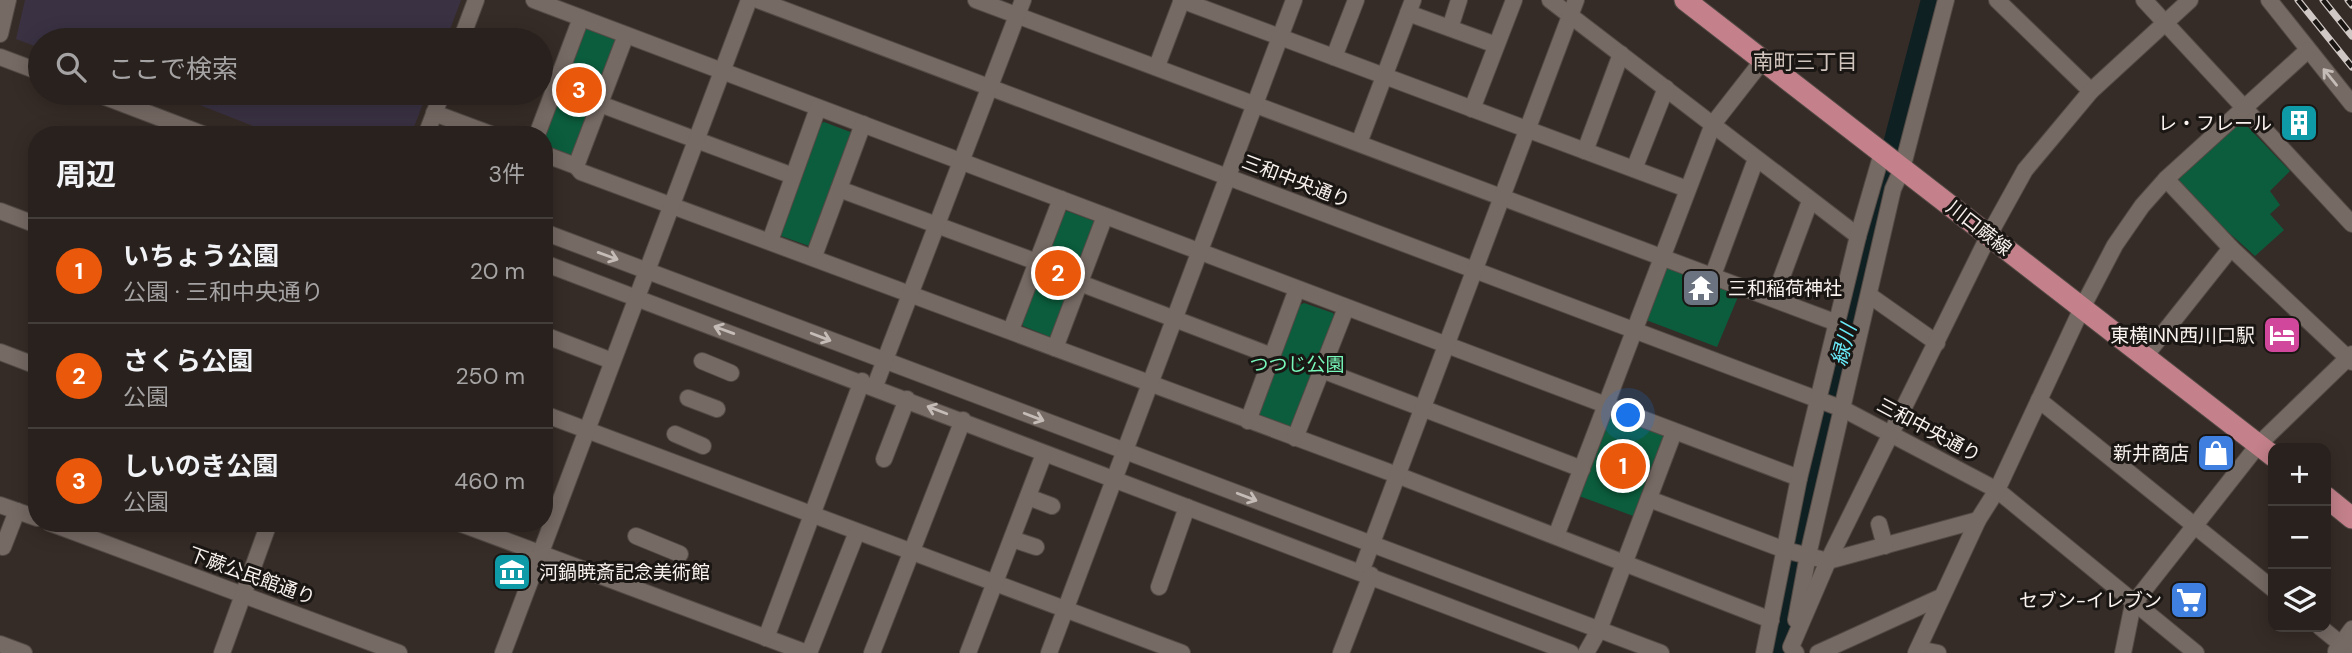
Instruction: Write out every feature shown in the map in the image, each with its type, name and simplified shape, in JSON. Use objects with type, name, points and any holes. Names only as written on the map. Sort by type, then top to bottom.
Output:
[{"type":"main road","name":"川口蕨線","points":[[1692,2],[1892,161],[2266,450]]},
{"type":"main road","points":[[2331,501],[2352,518]]},
{"type":"street","points":[[0,34],[8,0]]},
{"type":"street","points":[[466,28],[476,0]]},
{"type":"street","points":[[534,0],[1799,478]]},
{"type":"street","points":[[553,518],[649,271],[749,0]]},
{"type":"street","name":"三和中央通り","points":[[758,0],[1842,408],[1997,490],[2196,653]]},
{"type":"street","points":[[975,0],[1837,323]]},
{"type":"street","points":[[774,645],[813,514],[869,384],[885,362],[1023,0]]},
{"type":"street","points":[[1157,66],[1181,0],[1687,189]]},
{"type":"street","points":[[1049,653],[1294,0]]},
{"type":"street","points":[[1334,57],[1356,0]]},
{"type":"street","points":[[1450,28],[1459,0]]},
{"type":"street","points":[[1472,109],[1514,0]]},
{"type":"street","points":[[1550,0],[1573,8],[1621,54],[1858,236]]},
{"type":"street","points":[[1764,653],[1799,478],[1858,236],[1892,161],[1947,0]]},
{"type":"street","points":[[1997,0],[2091,91]]},
{"type":"street","points":[[2144,0],[2352,223]]},
{"type":"street","points":[[1792,651],[1828,561],[1989,235],[2025,170],[2091,91],[2190,0]]},
{"type":"street","points":[[2269,0],[2352,104]]},
{"type":"street","points":[[1359,143],[1411,6],[1450,28],[1496,45]]},
{"type":"street","points":[[1341,653],[1372,545],[1397,475],[1573,8]]},
{"type":"street","points":[[553,92],[581,18]]},
{"type":"street","points":[[576,166],[626,35]]},
{"type":"street","points":[[1938,653],[1917,651],[1978,520],[1997,490],[2082,308],[2115,245],[2141,206],[2166,179],[2308,50]]},
{"type":"street","points":[[1585,151],[1621,54]]},
{"type":"street","points":[[0,57],[28,68]]},
{"type":"street","points":[[1556,536],[1713,124],[1763,60]]},
{"type":"street","points":[[553,80],[557,81]]},
{"type":"street","points":[[1634,169],[1666,88]]},
{"type":"street","points":[[600,104],[793,176]]},
{"type":"street","points":[[126,105],[181,126]]},
{"type":"street","points":[[429,126],[437,105]]},
{"type":"street","points":[[540,126],[548,105]]},
{"type":"street","points":[[770,241],[818,108]]},
{"type":"street","points":[[434,113],[468,126]]},
{"type":"street","points":[[814,257],[863,124]]},
{"type":"street","points":[[553,157],[576,166],[581,172],[1397,475],[1771,620]]},
{"type":"street","points":[[1713,275],[1756,159]]},
{"type":"street","points":[[1792,651],[1808,555],[1893,189],[1892,161]]},
{"type":"street","points":[[2123,653],[2133,604],[2195,524],[2351,358],[2231,248],[2166,179]]},
{"type":"street","points":[[839,189],[1037,262]]},
{"type":"street","points":[[1011,330],[1061,199]]},
{"type":"street","points":[[1774,298],[1810,201]]},
{"type":"street","points":[[0,211],[28,222]]},
{"type":"street","points":[[1055,348],[1105,216]]},
{"type":"street","points":[[553,235],[1661,653]]},
{"type":"street","points":[[2146,355],[2231,248]]},
{"type":"street","points":[[553,265],[1571,653]]},
{"type":"street","points":[[1080,283],[1272,356]]},
{"type":"street","points":[[1248,421],[1297,289]]},
{"type":"street","points":[[1869,295],[1937,343]]},
{"type":"street","points":[[1295,438],[1346,308]]},
{"type":"street","points":[[553,338],[612,361]]},
{"type":"street","points":[[0,352],[28,363]]},
{"type":"street","points":[[702,362],[731,373]]},
{"type":"street","points":[[1322,370],[1582,469]]},
{"type":"street","points":[[688,398],[717,409]]},
{"type":"street","points":[[884,459],[907,399]]},
{"type":"street","points":[[2039,400],[2268,585]]},
{"type":"street","points":[[553,417],[1182,653]]},
{"type":"street","points":[[872,653],[963,420]]},
{"type":"street","points":[[1586,653],[1599,630],[1674,432]]},
{"type":"street","points":[[675,434],[703,446]]},
{"type":"street","points":[[968,653],[1044,454]]},
{"type":"street","points":[[1028,497],[1052,506]]},
{"type":"street","points":[[1649,499],[1785,550],[1828,561],[1978,520]]},
{"type":"street","points":[[0,505],[28,515]]},
{"type":"street","points":[[1159,587],[1187,507]]},
{"type":"street","points":[[3,547],[17,511]]},
{"type":"street","points":[[1879,524],[1885,546]]},
{"type":"street","name":"下蕨公民館通り","points":[[74,532],[399,653]]},
{"type":"street","points":[[222,653],[266,532]]},
{"type":"street","points":[[491,532],[774,645],[808,653],[857,532]]},
{"type":"street","points":[[503,653],[548,532]]},
{"type":"street","points":[[636,536],[680,554]]},
{"type":"street","points":[[1012,538],[1035,547]]},
{"type":"street","points":[[1818,653],[1941,597]]},
{"type":"street","points":[[2325,632],[2343,650],[2352,629]]},
{"type":"street","points":[[0,644],[24,653]]},
{"type":"shaded area","points":[[25,0],[461,0],[450,28],[28,28],[28,44],[16,39]]},
{"type":"shaded area","points":[[200,105],[422,105],[414,126],[253,126]]},
{"type":"green space","points":[[585,28],[617,40],[572,157],[553,150],[553,126],[547,126]]},
{"type":"green space","points":[[824,122],[853,133],[813,245],[809,246],[781,236],[779,231],[818,125]]},
{"type":"green space","points":[[2236,125],[2248,127],[2290,171],[2270,191],[2280,205],[2270,214],[2284,230],[2255,256],[2180,189],[2179,177]]},
{"type":"green space","points":[[1067,211],[1094,221],[1095,226],[1054,335],[1050,337],[1023,326],[1022,321],[1063,213]]},
{"type":"green space","points":[[1668,265],[1740,292],[1717,347],[1646,320]]},
{"type":"green space","name":"つつじ公園","points":[[1304,303],[1333,313],[1336,320],[1295,424],[1288,428],[1259,417],[1259,408],[1298,306]]},
{"type":"green space","points":[[1610,415],[1667,437],[1636,517],[1579,496]]},
{"type":"waterway","name":"緑川","points":[[1776,653],[1823,426],[1935,0]]},
{"type":"railway","points":[[2298,0],[2352,67]]},
{"type":"railway","points":[[2323,0],[2352,36]]},
{"type":"railway","points":[[2348,0],[2352,5]]},
{"type":"place","name":"しいのき公園","points":[[579,90]]},
{"type":"place","name":"レ・フレール","points":[[2299,123]]},
{"type":"place","name":"さくら公園","points":[[1058,273]]},
{"type":"place","name":"三和稲荷神社","points":[[1701,288]]},
{"type":"place","name":"東横INN西川口駅","points":[[2282,335]]},
{"type":"place","name":"新井商店","points":[[2216,453]]},
{"type":"place","name":"いちょう公園","points":[[1623,466]]},
{"type":"place","name":"河鍋暁斎記念美術館","points":[[512,572]]},
{"type":"place","name":"セブン-イレブン","points":[[2189,600]]},
{"type":"district","name":"南町三丁目","points":[[1805,62]]}]
